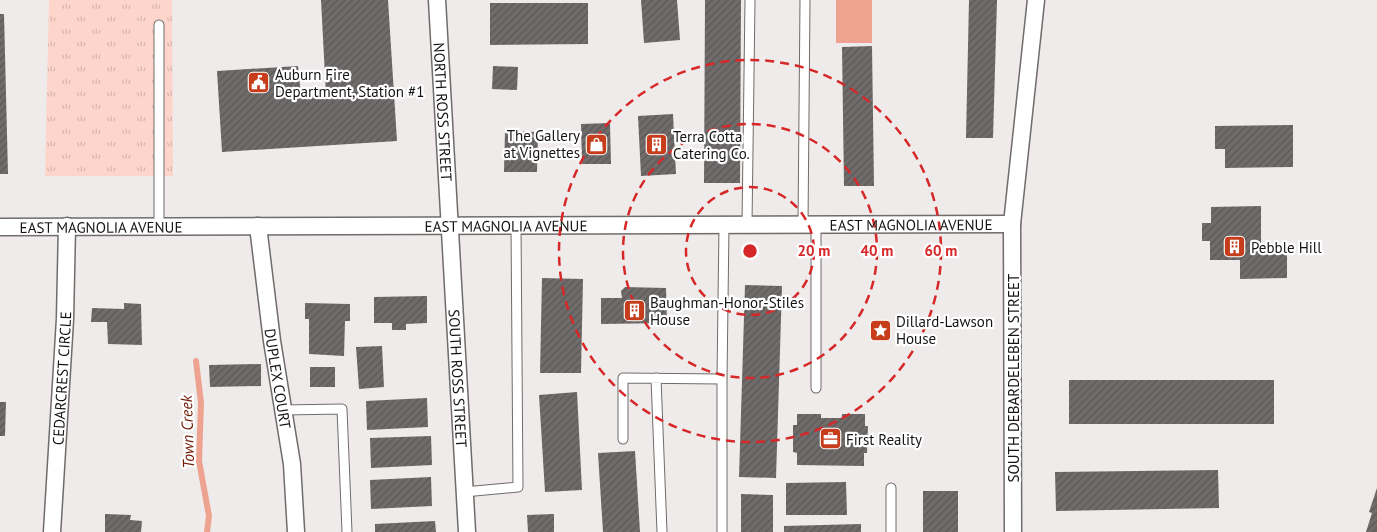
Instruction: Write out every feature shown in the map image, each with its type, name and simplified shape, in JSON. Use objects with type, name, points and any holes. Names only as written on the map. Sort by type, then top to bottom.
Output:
[{"type":"street","name":"NORTH ROSS STREET","points":[[438,0],[448,225]]},
{"type":"street","name":"SOUTH DEBARDELEBEN STREET","points":[[1014,532],[1012,224],[1036,0]]},
{"type":"street","name":"EAST MAGNOLIA AVENUE","points":[[0,227],[1012,224]]},
{"type":"street","name":"SOUTH ROSS STREET","points":[[448,225],[467,532]]},
{"type":"street","name":"CEDARCREST CIRCLE","points":[[52,532],[65,319],[67,226]]},
{"type":"street","name":"DUPLEX COURT","points":[[258,226],[272,341],[292,464],[296,532]]},
{"type":"lane","points":[[747,224],[750,0]]},
{"type":"lane","points":[[804,0],[816,388]]},
{"type":"lane","points":[[158,25],[158,226]]},
{"type":"lane","points":[[464,492],[518,487],[516,225]]},
{"type":"lane","points":[[722,532],[724,225]]},
{"type":"lane","points":[[623,439],[623,378],[722,379]]},
{"type":"lane","points":[[656,378],[662,532]]},
{"type":"lane","points":[[283,410],[342,409],[348,532]]},
{"type":"lane","points":[[891,488],[891,532]]},
{"type":"green space","points":[[49,0],[172,0],[173,176],[45,176]]},
{"type":"shaded area","points":[[836,0],[872,0],[872,43],[836,43]]},
{"type":"building","name":"Auburn Fire Department, Station #1","points":[[321,0],[388,0],[397,141],[222,152],[217,71],[298,66],[301,96],[326,95]]},
{"type":"building","points":[[641,0],[677,0],[680,40],[644,43]]},
{"type":"building","points":[[705,0],[741,0],[740,183],[704,183]]},
{"type":"building","points":[[969,0],[997,0],[993,138],[966,138]]},
{"type":"building","points":[[490,3],[588,3],[588,44],[490,45]]},
{"type":"building","points":[[0,14],[4,14],[8,174],[0,174]]},
{"type":"building","points":[[872,46],[874,186],[844,186],[842,47]]},
{"type":"building","points":[[493,66],[518,67],[517,90],[492,89]]},
{"type":"building","name":"Terra Cotta Catering Co.","points":[[673,114],[676,174],[641,176],[638,116]]},
{"type":"building","name":"The Gallery at Vignettes","points":[[610,123],[611,164],[582,164],[581,124]]},
{"type":"building","points":[[1293,125],[1293,167],[1225,168],[1225,149],[1215,149],[1215,126]]},
{"type":"building","points":[[505,131],[538,132],[537,172],[504,172]]},
{"type":"building","name":"Pebble Hill","points":[[1261,206],[1261,254],[1287,254],[1287,278],[1240,279],[1240,260],[1210,260],[1210,241],[1202,241],[1202,223],[1211,223],[1211,207]]},
{"type":"building","points":[[542,278],[583,279],[581,373],[540,373]]},
{"type":"building","points":[[745,285],[782,286],[776,478],[739,477]]},
{"type":"building","name":"Baughman-Honor-Stiles House","points":[[625,287],[666,288],[667,323],[601,324],[601,298],[622,298],[621,291]]},
{"type":"building","points":[[427,296],[427,323],[406,324],[406,330],[392,330],[392,323],[374,323],[374,297]]},
{"type":"building","points":[[124,303],[141,304],[142,345],[108,344],[107,322],[91,322],[92,308],[124,309]]},
{"type":"building","points":[[305,303],[350,304],[350,321],[345,321],[344,356],[309,354],[309,319],[305,319]]},
{"type":"building","points":[[382,346],[384,387],[359,389],[356,347]]},
{"type":"building","points":[[261,364],[261,386],[210,387],[209,365]]},
{"type":"building","points":[[310,367],[335,367],[335,387],[310,387]]},
{"type":"building","points":[[1069,380],[1274,380],[1274,424],[1069,424]]},
{"type":"building","points":[[577,392],[582,490],[545,492],[539,395]]},
{"type":"building","points":[[427,398],[428,427],[367,430],[366,401]]},
{"type":"building","points":[[0,402],[6,402],[5,436],[0,436]]},
{"type":"building","name":"First Reality","points":[[797,414],[821,414],[821,418],[842,418],[842,414],[865,414],[865,426],[868,426],[867,453],[864,453],[864,466],[797,465],[797,453],[793,452],[793,425],[797,425]]},
{"type":"building","points":[[431,436],[432,465],[371,468],[370,438]]},
{"type":"building","points":[[635,451],[640,532],[603,532],[598,453]]},
{"type":"building","points":[[1218,470],[1219,508],[1056,511],[1055,472]]},
{"type":"building","points":[[431,477],[432,506],[371,509],[370,480]]},
{"type":"building","points":[[846,482],[847,515],[786,515],[786,483]]},
{"type":"building","points":[[1377,488],[1377,532],[1366,532],[1372,513],[1369,512]]},
{"type":"building","points":[[923,491],[958,491],[958,532],[923,532]]},
{"type":"building","points":[[741,494],[773,495],[773,532],[741,532]]},
{"type":"building","points":[[105,514],[131,515],[130,520],[142,521],[141,532],[105,532]]},
{"type":"building","points":[[554,514],[554,532],[528,532],[527,515]]},
{"type":"building","points":[[435,521],[436,532],[375,532],[375,524]]},
{"type":"building","points":[[861,524],[861,532],[784,532],[784,526]]},
{"type":"waterway","name":"Town Creek","points":[[196,361],[201,403],[199,461],[209,516],[207,532]]},
{"type":"place","name":"Auburn Fire Department, Station #1","points":[[259,83]]},
{"type":"place","name":"The Gallery at Vignettes","points":[[596,144]]},
{"type":"place","name":"Terra Cotta Catering Co.","points":[[657,145]]},
{"type":"place","name":"Pebble Hill","points":[[1235,247]]},
{"type":"place","name":"Baughman-Honor-Stiles House","points":[[634,311]]},
{"type":"place","name":"Dillard-Lawson House","points":[[880,330]]},
{"type":"place","name":"First Reality","points":[[830,439]]}]
